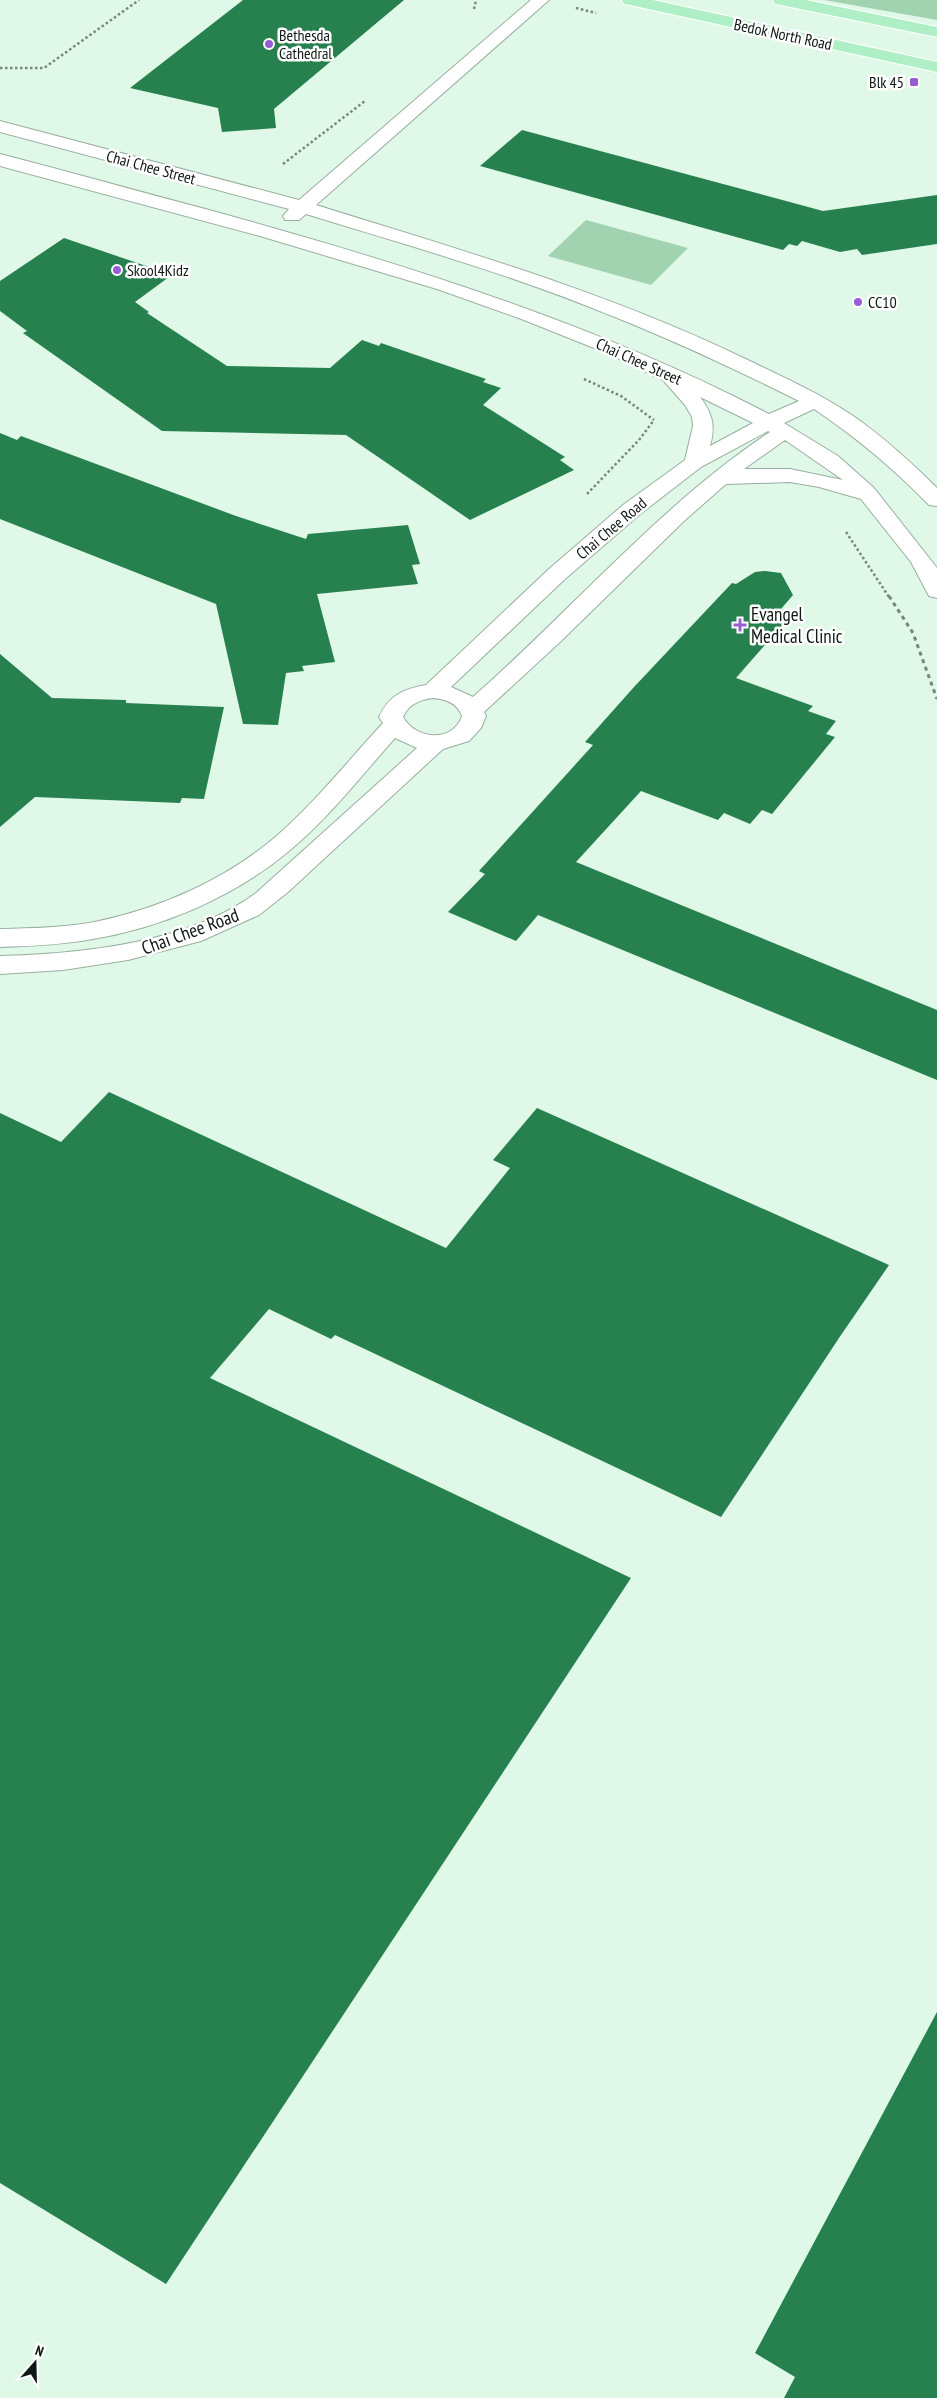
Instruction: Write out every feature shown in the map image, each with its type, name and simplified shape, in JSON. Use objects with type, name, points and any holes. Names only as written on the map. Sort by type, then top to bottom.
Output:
[{"type":"main road","name":"Bedok North Road","points":[[630,0],[937,67]]},
{"type":"main road","name":"Bedok North Road","points":[[780,0],[937,32]]},
{"type":"street","points":[[275,232],[541,0]]},
{"type":"street","name":"Chai Chee Street","points":[[0,126],[303,206],[474,260],[593,301],[706,347],[823,405],[898,460],[937,500]]},
{"type":"street","name":"Chai Chee Street","points":[[0,160],[275,232],[420,278],[562,327],[663,370],[777,427],[849,474],[918,557],[934,579],[937,590]]},
{"type":"street","points":[[663,370],[696,407],[705,424],[704,439],[694,463]]},
{"type":"street","name":"Chai Chee Road","points":[[433,691],[565,568],[631,510],[694,463],[823,405]]},
{"type":"street","name":"Chai Chee Road","points":[[472,710],[578,612],[669,521],[719,478],[758,448],[777,427]]},
{"type":"street","points":[[719,478],[757,474],[814,478],[870,498]]},
{"type":"street","name":"Chai Chee Road","points":[[433,691],[457,696],[467,702],[472,710],[474,719],[470,728],[462,735],[437,742],[409,738],[399,732],[394,725],[392,717],[399,702],[420,692],[433,691]]},
{"type":"street","name":"Chai Chee Road","points":[[0,938],[97,930],[162,913],[217,887],[261,860],[301,827],[394,725]]},
{"type":"street","name":"Chai Chee Road","points":[[0,965],[41,964],[125,953],[190,935],[251,909],[399,780],[437,742]]},
{"type":"path","points":[[0,68],[44,68],[139,0]]},
{"type":"path","points":[[473,14],[476,0]]},
{"type":"path","points":[[281,166],[365,100]]},
{"type":"path","points":[[844,526],[852,542],[913,633],[937,699]]},
{"type":"green space","points":[[824,0],[937,0],[937,20]]},
{"type":"green space","points":[[586,220],[688,248],[651,285],[548,256]]},
{"type":"building","name":"Bethesda Cathedral","points":[[243,0],[404,0],[274,109],[276,128],[222,132],[218,108],[130,88]]},
{"type":"building","points":[[522,130],[823,211],[937,195],[937,244],[862,255],[857,249],[840,252],[802,241],[797,246],[789,244],[783,250],[480,166]]},
{"type":"building","points":[[64,238],[158,270],[155,272],[169,277],[135,302],[149,312],[147,313],[227,366],[330,368],[362,340],[379,346],[381,343],[486,379],[483,382],[501,388],[483,405],[565,457],[560,460],[574,470],[470,520],[346,435],[162,431],[23,333],[27,331],[0,311],[0,281]]},
{"type":"building","points":[[0,433],[17,440],[21,436],[236,516],[306,539],[308,534],[408,525],[420,564],[412,565],[418,584],[317,594],[335,662],[302,666],[304,671],[286,673],[278,725],[243,724],[216,604],[0,519]]},
{"type":"building","points":[[755,572],[781,573],[793,595],[781,609],[792,614],[736,678],[813,706],[808,711],[836,721],[826,734],[835,737],[772,814],[762,810],[750,824],[724,813],[718,820],[641,791],[576,862],[937,1010],[937,1080],[538,915],[516,941],[448,912],[485,874],[479,871],[593,745],[585,742],[634,687],[732,583],[736,584]]},
{"type":"building","points":[[0,654],[52,698],[126,700],[126,703],[224,707],[204,799],[182,798],[180,803],[35,797],[0,827]]},
{"type":"building","points":[[109,1092],[446,1248],[510,1168],[493,1160],[537,1108],[889,1265],[721,1517],[335,1335],[331,1339],[269,1309],[210,1378],[631,1578],[166,2284],[0,2183],[0,1113],[61,1142]]},
{"type":"building","points":[[937,2012],[937,2398],[784,2398],[795,2377],[755,2353]]},
{"type":"place","name":"Bethesda Cathedral","points":[[269,44]]},
{"type":"place","name":"Blk 45","points":[[914,82]]},
{"type":"place","name":"Skool4Kidz","points":[[117,270]]},
{"type":"place","name":"CC10","points":[[858,302]]},
{"type":"place","name":"Evangel Medical Clinic","points":[[740,625]]}]
